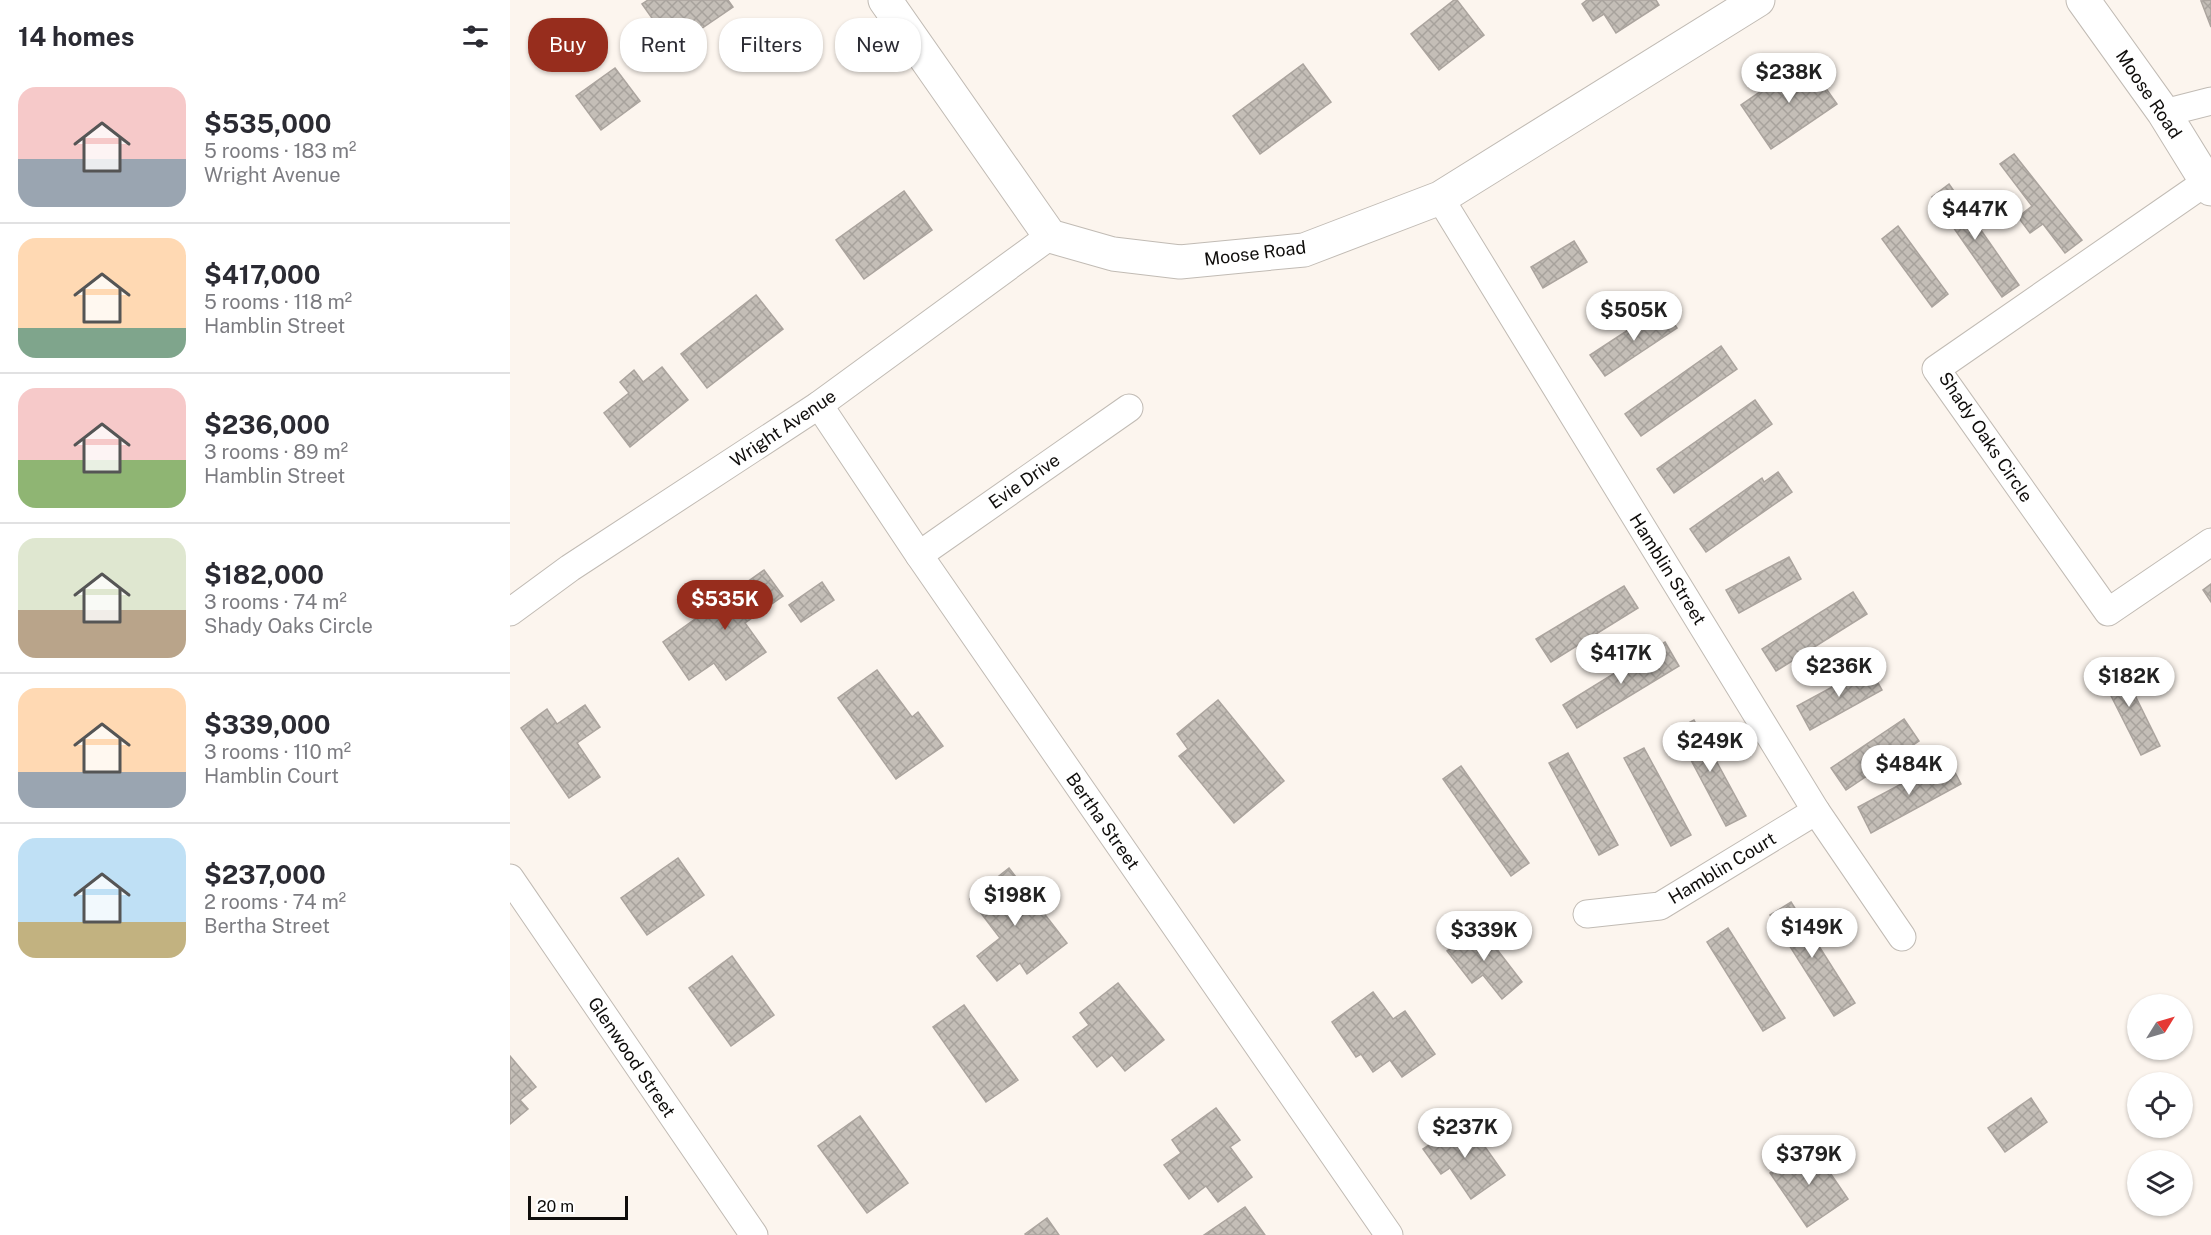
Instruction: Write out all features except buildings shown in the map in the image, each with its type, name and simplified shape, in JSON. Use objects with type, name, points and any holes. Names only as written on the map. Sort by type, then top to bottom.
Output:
[{"type":"street","points":[[885,0],[1050,236]]},
{"type":"street","name":"Moose Road","points":[[1050,236],[1113,254],[1180,262],[1304,250],[1440,198],[1758,0]]},
{"type":"street","name":"Moose Road","points":[[2083,0],[2164,113],[2209,186]]},
{"type":"street","points":[[2164,113],[2211,101]]},
{"type":"street","name":"Shady Oaks Circle","points":[[2209,186],[1936,369],[2108,612],[2211,542]]},
{"type":"street","name":"Hamblin Street","points":[[1440,198],[1816,811],[1902,937]]},
{"type":"street","name":"Wright Avenue","points":[[510,612],[570,568],[819,405],[1050,236]]},
{"type":"street","name":"Bertha Street","points":[[819,405],[919,555],[1389,1235]]},
{"type":"street","name":"Evie Drive","points":[[919,555],[1129,408]]},
{"type":"street","name":"Hamblin Court","points":[[1587,914],[1660,906],[1816,811]]},
{"type":"street","name":"Glenwood Street","points":[[510,878],[754,1235]]}]
